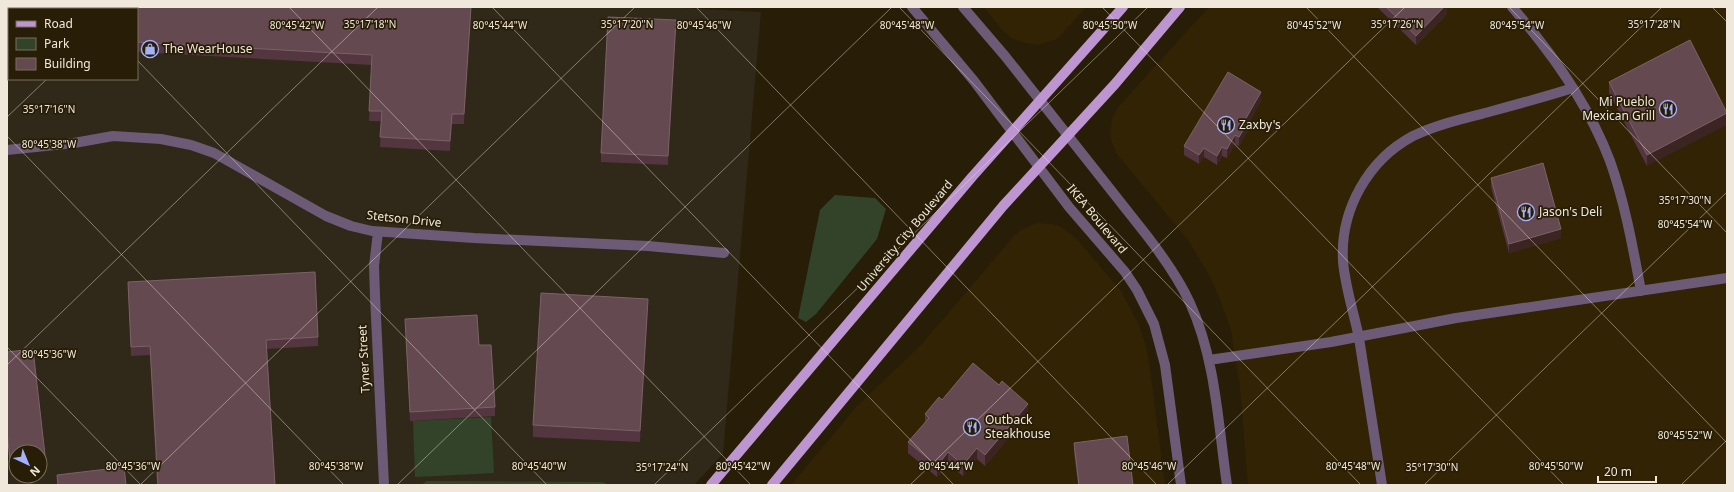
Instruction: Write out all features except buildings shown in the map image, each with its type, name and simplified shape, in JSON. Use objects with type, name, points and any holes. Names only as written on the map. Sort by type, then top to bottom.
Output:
[{"type":"main road","name":"University City Boulevard","points":[[711,485],[972,177],[1124,7]]},
{"type":"main road","points":[[772,485],[1003,206],[1114,84],[1180,7]]},
{"type":"street","name":"IKEA Boulevard","points":[[912,7],[974,81],[1069,207],[1125,272],[1146,305],[1159,336],[1165,365],[1181,485]]},
{"type":"street","points":[[963,7],[1040,101],[1148,237],[1173,271],[1190,303],[1203,336],[1209,360],[1227,485]]},
{"type":"street","points":[[1512,7],[1546,48],[1573,88],[1594,126],[1610,160],[1628,224],[1641,292]]},
{"type":"street","points":[[1382,485],[1358,336],[1346,278],[1343,243],[1350,210],[1364,180],[1374,167],[1401,144],[1432,128],[1573,88]]},
{"type":"street","name":"Stetson Drive","points":[[7,150],[74,143],[113,136],[161,139],[191,144],[214,153],[326,216],[351,226],[378,232],[648,246],[724,253]]},
{"type":"street","name":"Tyner Street","points":[[378,232],[374,266],[384,485]]},
{"type":"street","points":[[1209,360],[1358,336],[1456,318],[1641,292],[1727,278]]},
{"type":"shaded area","points":[[7,7],[663,7],[761,12],[723,454],[694,485],[7,485]]},
{"type":"shaded area","points":[[984,7],[1086,7],[1057,39],[1038,45],[1011,38],[1001,29]]},
{"type":"shaded area","points":[[1209,7],[1727,7],[1727,485],[1248,485],[1240,388],[1231,330],[1219,297],[1209,275],[1188,240],[1116,153],[1110,137],[1112,118],[1119,106]]},
{"type":"shaded area","points":[[1036,223],[1052,224],[1061,227],[1076,238],[1121,291],[1138,323],[1149,361],[1165,485],[791,485],[857,406],[921,345],[1014,236],[1021,230]]},
{"type":"green space","points":[[835,195],[875,198],[886,209],[877,239],[816,314],[806,322],[798,318],[820,210]]},
{"type":"green space","points":[[491,417],[494,473],[415,477],[413,421]]},
{"type":"green space","points":[[427,481],[602,482],[610,485],[421,485]]},
{"type":"place","name":"The WearHouse","points":[[150,49]]},
{"type":"place","name":"Mi Pueblo Mexican Grill","points":[[1668,109]]},
{"type":"place","name":"Zaxby's","points":[[1226,125]]},
{"type":"place","name":"Jason's Deli","points":[[1526,212]]},
{"type":"place","name":"Outback Steakhouse","points":[[972,427]]}]
